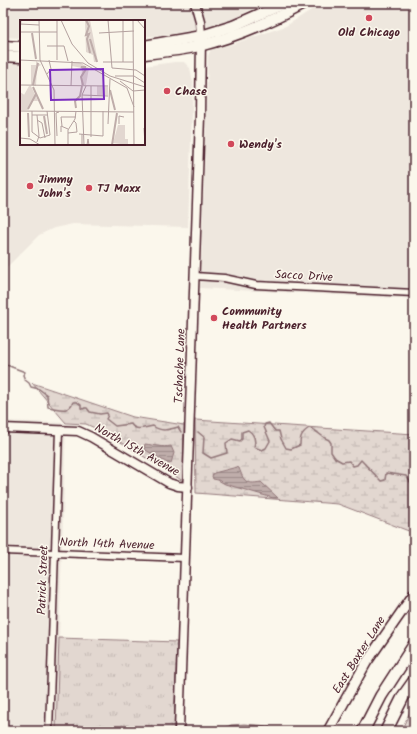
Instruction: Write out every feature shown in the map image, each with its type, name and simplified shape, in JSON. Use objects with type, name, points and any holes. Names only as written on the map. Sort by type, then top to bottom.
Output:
[{"type":"highway","points":[[363,731],[381,696],[414,645]]},
{"type":"highway","points":[[386,731],[404,695],[414,681]]},
{"type":"main road","points":[[145,46],[201,41],[285,3]]},
{"type":"main road","points":[[145,54],[235,35],[284,15],[306,3]]},
{"type":"main road","points":[[3,46],[20,47]]},
{"type":"main road","points":[[3,56],[20,56]]},
{"type":"main road","name":"East Baxter Lane","points":[[328,731],[366,663],[414,594]]},
{"type":"street","name":"Tschache Lane","points":[[179,731],[195,276],[201,41],[200,21],[195,3]]},
{"type":"street","name":"Sacco Drive","points":[[195,276],[224,278],[256,285],[414,292]]},
{"type":"street","name":"North 15th Avenue","points":[[3,428],[78,431],[92,437],[169,483],[188,487]]},
{"type":"street","name":"Patrick Street","points":[[48,731],[59,430]]},
{"type":"street","name":"North 14th Avenue","points":[[3,551],[186,558]]},
{"type":"shaded area","points":[[3,3],[264,3],[222,24],[172,34],[145,37],[145,20],[20,20],[20,38],[3,37]]},
{"type":"shaded area","points":[[322,3],[414,3],[414,299],[200,288],[208,56],[211,49],[230,45],[286,26]]},
{"type":"shaded area","points":[[184,62],[190,68],[193,82],[188,227],[73,224],[54,228],[39,235],[3,271],[3,63],[20,63],[20,145],[145,145],[145,66]]},
{"type":"shaded area","points":[[3,421],[66,423],[56,731],[3,731]]},
{"type":"shaded area","points":[[145,444],[161,447],[171,446],[174,453],[171,463],[169,464],[144,449]]},
{"type":"shaded area","points":[[237,467],[246,481],[252,483],[261,482],[278,498],[273,498],[225,484],[213,479],[212,476],[214,473]]},
{"type":"shaded area","points":[[244,724],[269,726],[272,731],[219,731],[231,725]]},
{"type":"green space","points":[[32,383],[133,417],[184,425],[183,481],[108,434],[86,424],[66,423]]},
{"type":"green space","points":[[195,420],[414,434],[414,533],[338,504],[196,493]]},
{"type":"green space","points":[[59,638],[177,642],[174,731],[56,731]]},
{"type":"green space","points":[[414,703],[414,731],[401,731]]},
{"type":"waterway","points":[[3,360],[3,363],[25,372],[23,375],[31,387],[39,389],[47,395],[48,407],[66,409],[71,406],[73,402],[77,402],[81,405],[81,408],[87,408],[90,412],[100,414],[107,413],[108,415],[106,419],[115,426],[131,424],[135,428],[153,426],[165,430],[178,427],[181,432]]},
{"type":"waterway","points":[[198,432],[204,437],[203,453],[211,458],[227,453],[226,443],[232,439],[240,441],[242,439],[242,432],[248,430],[254,437],[254,447],[262,450],[266,448],[270,441],[264,427],[265,424],[269,423],[275,431],[279,431],[286,448],[291,449],[300,445],[302,435],[309,428],[315,430],[329,440],[331,443],[331,452],[335,458],[342,462],[349,461],[353,466],[357,465],[361,460],[381,481],[385,480],[386,473],[406,476],[414,487]]},
{"type":"place","name":"Old Chicago","points":[[369,18]]},
{"type":"place","name":"Chase","points":[[167,91]]},
{"type":"place","name":"Wendy's","points":[[231,144]]},
{"type":"place","name":"Jimmy John's","points":[[30,186]]},
{"type":"place","name":"TJ Maxx","points":[[89,188]]},
{"type":"place","name":"Community Health Partners","points":[[214,318]]}]
